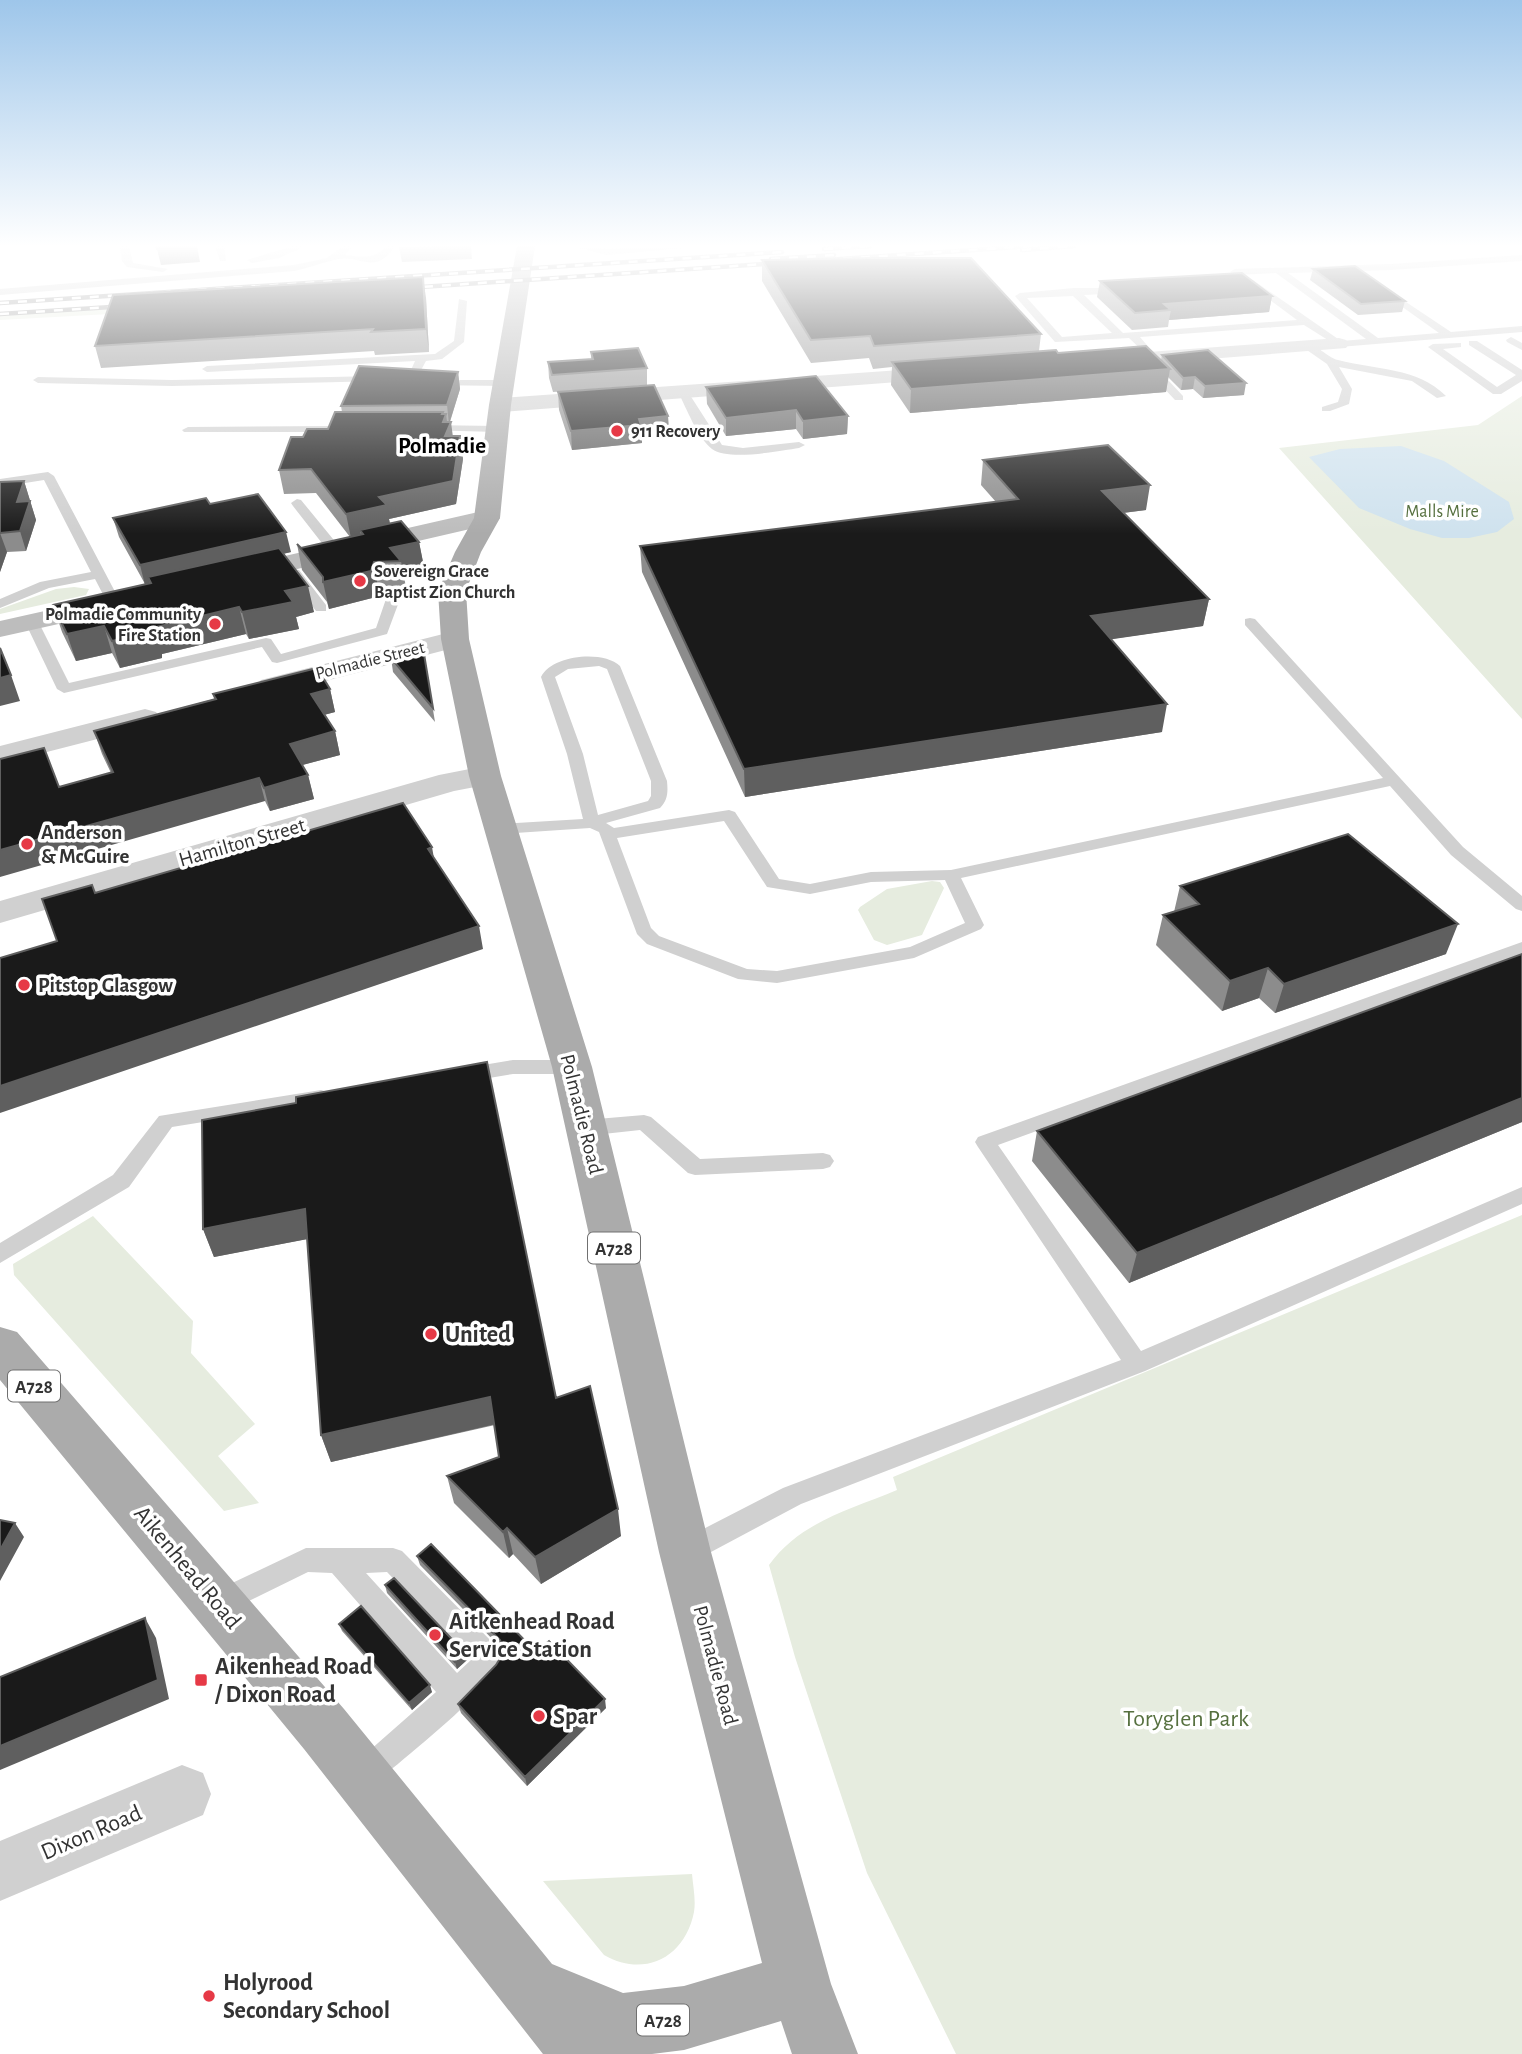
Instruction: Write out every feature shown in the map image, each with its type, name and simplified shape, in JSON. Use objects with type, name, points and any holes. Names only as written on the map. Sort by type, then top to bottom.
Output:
[{"type":"main road","name":"Polmadie Road","points":[[511,342],[497,429],[487,518],[466,555],[452,591],[455,639],[485,776],[572,1068],[685,1552],[799,1984]]},
{"type":"main road","points":[[220,579],[487,518]]},
{"type":"main road","points":[[0,629],[140,597]]},
{"type":"main road","name":"Aikenhead Road","points":[[0,1346],[219,1602],[362,1776],[583,2054]]},
{"type":"main road","name":"Aikenhead Road","points":[[531,1986],[623,2025],[684,2018],[799,1984]]},
{"type":"main road","name":"A728","points":[[799,1984],[825,2054]]},
{"type":"street","points":[[1087,362],[1308,346],[1335,353]]},
{"type":"street","points":[[502,394],[683,391],[961,371]]},
{"type":"street","name":"Polmadie Street","points":[[241,693],[455,639]]},
{"type":"street","points":[[0,755],[174,710]]},
{"type":"street","name":"Hamilton Street","points":[[0,912],[450,782],[485,776]]},
{"type":"street","name":"Dixon Road","points":[[0,1871],[182,1794]]},
{"type":"lane","points":[[192,370],[438,357],[459,342]]},
{"type":"lane","points":[[1133,342],[1179,398]]},
{"type":"lane","points":[[1325,342],[1335,353],[1347,389],[1343,404],[1326,409]]},
{"type":"lane","points":[[1335,353],[1368,342]]},
{"type":"lane","points":[[1472,343],[1522,376],[1497,392],[1433,347],[1478,342]]},
{"type":"lane","points":[[1335,353],[1415,378],[1441,396]]},
{"type":"lane","points":[[422,358],[416,383],[502,394]]},
{"type":"lane","points":[[149,382],[161,373],[178,370]]},
{"type":"lane","points":[[38,380],[149,382],[371,378],[397,382]]},
{"type":"lane","points":[[683,391],[710,441],[718,448],[743,451],[799,445]]},
{"type":"lane","points":[[188,430],[344,429]]},
{"type":"lane","points":[[411,429],[497,429]]},
{"type":"lane","points":[[0,482],[48,476],[114,603]]},
{"type":"lane","points":[[298,503],[337,552]]},
{"type":"lane","points":[[287,564],[321,608]]},
{"type":"lane","points":[[0,604],[45,585],[99,573]]},
{"type":"lane","points":[[32,622],[64,689],[266,642],[277,659],[382,631],[393,600]]},
{"type":"lane","points":[[1250,622],[1457,851],[1522,905]]},
{"type":"lane","points":[[500,829],[592,823],[632,810],[649,808],[658,801],[661,792],[659,781],[613,666],[601,661],[565,665],[551,671],[548,677],[575,754],[592,823]]},
{"type":"lane","points":[[608,834],[729,815],[773,883],[810,889],[871,877],[951,875],[1394,780]]},
{"type":"lane","points":[[592,823],[606,829],[643,930],[653,940],[745,975],[777,977],[914,952],[975,925],[951,875]]},
{"type":"lane","points":[[1137,1364],[985,1142],[1522,948]]},
{"type":"lane","points":[[447,1077],[513,1067],[572,1068]]},
{"type":"lane","points":[[0,1254],[121,1181],[166,1121],[340,1094]]},
{"type":"lane","points":[[586,1128],[644,1122],[695,1167],[823,1161]]},
{"type":"lane","points":[[685,1552],[814,1487],[1137,1364],[1522,1195]]},
{"type":"lane","points":[[219,1602],[306,1560],[393,1560],[490,1660],[362,1776]]},
{"type":"lane","points":[[338,1561],[456,1693]]},
{"type":"green space","name":"Malls Mire","points":[[1522,396],[1522,719],[1279,448],[1478,425]]},
{"type":"green space","points":[[56,589],[89,589],[86,595],[0,614],[0,609]]},
{"type":"green space","points":[[940,882],[944,888],[922,935],[887,945],[874,940],[858,910],[860,907],[887,889]]},
{"type":"green space","name":"Toryglen Park","points":[[1522,1215],[1522,2054],[956,2054],[867,1873],[795,1657],[769,1565],[781,1550],[810,1528],[897,1490],[893,1477]]},
{"type":"green space","points":[[93,1216],[193,1321],[191,1353],[255,1424],[218,1456],[259,1503],[224,1511],[14,1275],[13,1264]]},
{"type":"green space","points":[[692,1874],[695,1898],[689,1928],[672,1952],[648,1964],[619,1962],[604,1955],[543,1881]]},
{"type":"water","points":[[1401,446],[1444,461],[1509,502],[1514,519],[1497,532],[1469,538],[1442,538],[1410,529],[1359,508],[1309,457],[1340,449]]},
{"type":"building","points":[[96,342],[163,342],[95,346]]},
{"type":"building","points":[[872,342],[932,342],[874,346]]},
{"type":"building","points":[[1146,346],[1170,369],[911,389],[892,362],[1056,350],[1058,353]]},
{"type":"building","points":[[638,348],[647,368],[552,375],[548,362],[593,359],[591,352]]},
{"type":"building","points":[[1208,350],[1246,383],[1205,386],[1195,377],[1183,378],[1162,355]]},
{"type":"building","points":[[359,366],[458,372],[447,405],[341,406]]},
{"type":"building","points":[[816,376],[848,416],[803,421],[796,410],[726,418],[706,387]]},
{"type":"building","points":[[654,385],[668,416],[639,419],[641,425],[571,431],[558,392]]},
{"type":"building","points":[[335,412],[443,412],[442,414],[446,414],[443,422],[451,422],[445,436],[460,436],[453,481],[379,497],[387,505],[346,514],[311,469],[279,470],[291,437],[303,437],[307,429],[328,429]]},
{"type":"building","points":[[1108,445],[1150,485],[1102,491],[1209,599],[1091,616],[1167,704],[744,769],[640,546],[1018,499],[983,460]]},
{"type":"building","points":[[24,481],[17,502],[30,501],[20,531],[0,533],[0,482]]},
{"type":"building","points":[[258,494],[286,532],[140,565],[113,518],[206,498],[210,504]]},
{"type":"building","points":[[401,521],[419,542],[390,548],[401,561],[374,562],[371,571],[323,582],[323,577],[297,544],[301,548],[363,534],[360,530]]},
{"type":"building","points":[[279,548],[308,586],[285,591],[293,602],[242,612],[239,607],[112,641],[104,626],[67,634],[53,605],[151,583],[148,577]]},
{"type":"building","points":[[0,648],[11,675],[0,678]]},
{"type":"building","points":[[423,648],[433,708],[391,658]]},
{"type":"building","points":[[317,668],[330,689],[311,694],[335,731],[290,744],[308,775],[264,788],[259,778],[0,850],[0,759],[44,748],[59,787],[113,772],[94,731],[216,699],[213,694]]},
{"type":"building","points":[[403,803],[432,847],[428,849],[479,926],[0,1086],[0,958],[57,941],[42,899],[92,885],[95,893]]},
{"type":"building","points":[[1348,834],[1458,924],[1284,984],[1268,968],[1230,981],[1163,915],[1199,904],[1180,886]]},
{"type":"building","points":[[1522,954],[1522,1098],[1137,1253],[1037,1131]]},
{"type":"building","name":"United","points":[[487,1062],[556,1398],[590,1386],[618,1509],[535,1557],[507,1528],[503,1532],[447,1476],[499,1457],[490,1397],[321,1435],[305,1209],[203,1229],[202,1120],[296,1103],[296,1097]]},
{"type":"building","points":[[0,1520],[15,1523],[0,1550]]},
{"type":"building","points":[[431,1544],[536,1652],[549,1641],[605,1699],[525,1777],[458,1704],[496,1665],[504,1652],[500,1640],[417,1556]]},
{"type":"building","points":[[394,1578],[465,1653],[455,1662],[385,1585]]},
{"type":"building","points":[[361,1606],[430,1685],[409,1703],[339,1624]]},
{"type":"building","points":[[145,1618],[158,1680],[0,1746],[0,1677]]},
{"type":"place","name":"911 Recovery","points":[[617,431]]},
{"type":"place","name":"Sovereign Grace Baptist Zion Church","points":[[360,581]]},
{"type":"place","name":"Polmadie Community Fire Station","points":[[215,624]]},
{"type":"place","name":"Anderson & McGuire","points":[[27,844]]},
{"type":"place","name":"Pitstop Glasgow","points":[[24,985]]},
{"type":"place","name":"United","points":[[431,1334]]},
{"type":"place","name":"Aitkenhead Road Service Station","points":[[435,1635]]},
{"type":"place","name":"Aikenhead Road / Dixon Road","points":[[201,1680]]},
{"type":"place","name":"Spar","points":[[539,1716]]},
{"type":"place","name":"Holyrood Secondary School","points":[[209,1996]]},
{"type":"district","name":"Polmadie","points":[[442,445]]}]
